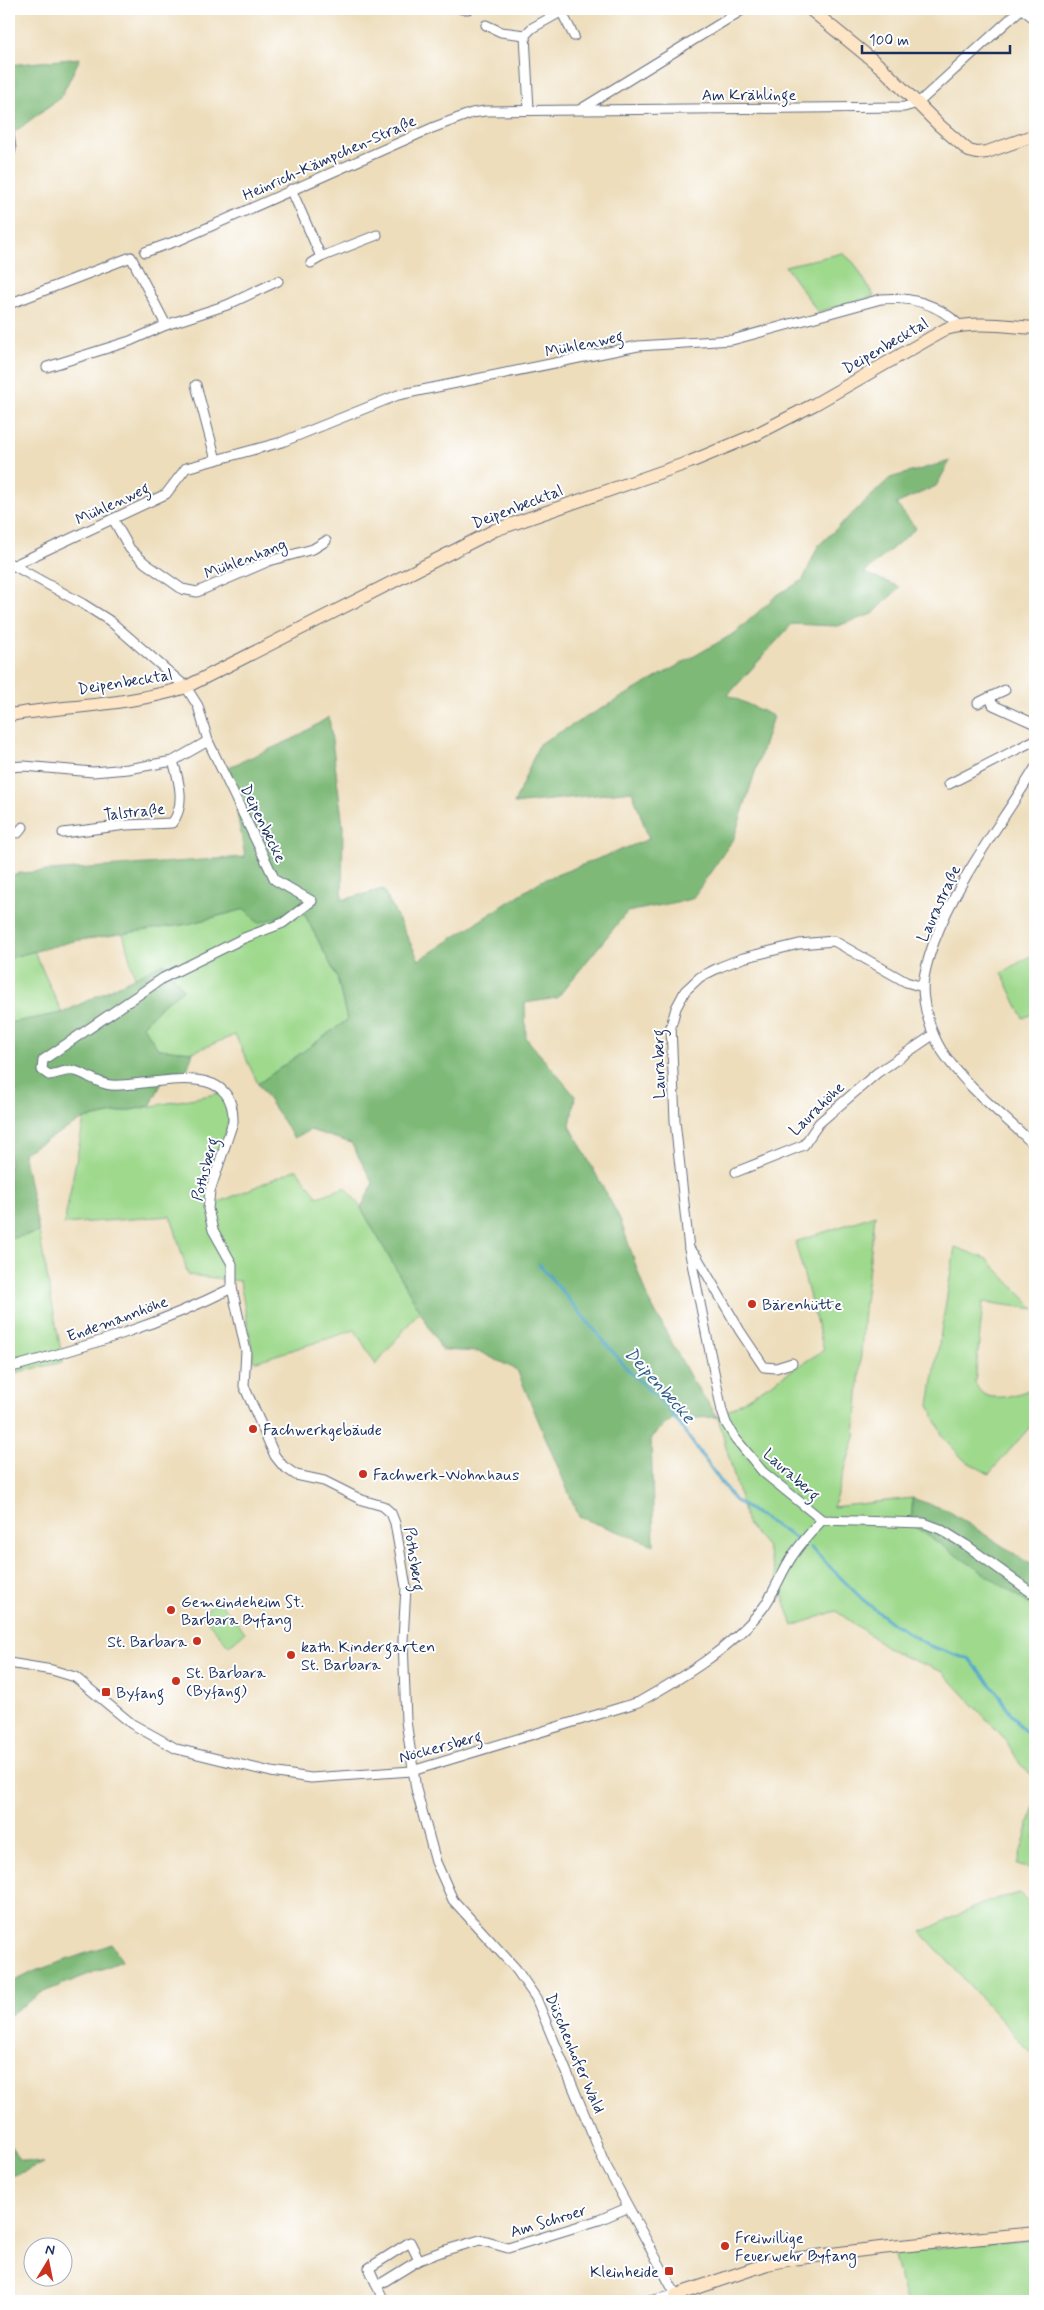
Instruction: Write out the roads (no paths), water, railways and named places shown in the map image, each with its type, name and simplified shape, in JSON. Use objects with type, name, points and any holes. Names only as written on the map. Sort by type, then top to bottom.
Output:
[{"type":"main road","points":[[810,9],[876,62],[961,146],[977,154],[1035,135]]},
{"type":"main road","name":"Deipenbecktal","points":[[9,715],[137,698],[167,693],[186,686],[495,530],[690,462],[762,432],[946,329],[959,326],[1035,328]]},
{"type":"main road","points":[[678,2298],[767,2264],[792,2259],[880,2248],[1035,2233]]},
{"type":"street","points":[[462,9],[468,9]]},
{"type":"street","points":[[581,109],[677,48],[744,9]]},
{"type":"street","points":[[918,103],[1022,9],[1035,19]]},
{"type":"street","points":[[529,110],[525,35],[532,28],[563,10],[574,36]]},
{"type":"street","points":[[486,25],[501,32],[525,35]]},
{"type":"street","name":"Am Krählinge","points":[[581,109],[904,107],[918,103]]},
{"type":"street","name":"Heinrich-Kämpchen-Straße","points":[[145,252],[182,239],[291,189],[465,115],[486,111],[581,109]]},
{"type":"street","points":[[9,134],[11,148],[9,157]]},
{"type":"street","points":[[291,189],[321,257]]},
{"type":"street","points":[[311,263],[321,257],[377,235]]},
{"type":"street","points":[[9,304],[131,257],[166,324]]},
{"type":"street","points":[[47,367],[130,340],[166,324],[227,305],[278,281]]},
{"type":"street","name":"Mühlenweg","points":[[10,564],[166,494],[186,468],[282,442],[398,395],[638,346],[732,340],[881,299],[897,298],[917,301],[948,314],[959,326]]},
{"type":"street","points":[[196,385],[216,460]]},
{"type":"street","name":"Mühlenhang","points":[[113,519],[130,549],[145,563],[182,589],[197,592],[269,561],[313,549],[326,541]]},
{"type":"street","points":[[9,767],[24,766],[93,772],[173,761],[208,741],[198,706],[186,686],[110,621],[10,564]]},
{"type":"street","points":[[978,703],[1005,690]]},
{"type":"street","points":[[990,697],[993,704],[1035,724]]},
{"type":"street","points":[[949,784],[1035,740]]},
{"type":"street","name":"Deipenbecke","points":[[208,741],[275,880],[312,901]]},
{"type":"street","name":"Talstraße","points":[[63,833],[126,825],[172,824],[177,817],[180,801],[179,785],[173,761]]},
{"type":"street","name":"Laurastraße","points":[[1035,768],[957,890],[930,954],[923,987],[926,1011],[933,1035],[942,1052],[968,1083],[1035,1146]]},
{"type":"street","points":[[9,831],[18,833],[23,827]]},
{"type":"street","name":"Pothsberg","points":[[312,901],[283,923],[244,938],[163,978],[62,1045],[42,1063],[42,1070],[49,1075],[66,1070],[74,1071],[107,1084],[178,1079],[218,1086],[225,1090],[233,1114],[233,1122],[210,1191],[208,1209],[213,1230],[232,1264],[232,1288],[246,1351],[244,1386],[279,1461],[296,1475],[324,1481],[362,1500],[383,1506],[396,1523],[406,1587],[404,1668],[406,1721],[412,1772]]},
{"type":"street","name":"Lauraberg","points":[[822,1520],[763,1472],[726,1423],[709,1356],[689,1249],[674,1121],[671,1026],[676,1008],[685,991],[700,977],[743,958],[799,944],[834,941],[906,982],[923,987]]},
{"type":"street","name":"Laurahöhe","points":[[736,1172],[804,1145],[819,1123],[877,1073],[933,1035]]},
{"type":"street","points":[[689,1249],[697,1257],[740,1332],[764,1367],[776,1368],[792,1363]]},
{"type":"street","name":"Endemannhöhe","points":[[9,1368],[116,1338],[208,1300],[232,1288]]},
{"type":"street","points":[[822,1520],[910,1521],[932,1526],[966,1545],[1035,1595]]},
{"type":"street","name":"Nöckersberg","points":[[9,1663],[52,1670],[75,1677],[145,1733],[177,1749],[197,1756],[311,1778],[412,1772],[639,1702],[670,1684],[698,1666],[737,1634],[763,1608],[793,1554],[822,1520]]},
{"type":"street","name":"Düschenhofer Wald","points":[[412,1772],[436,1862],[453,1900],[516,1969],[536,1998],[605,2164],[627,2208],[678,2298]]},
{"type":"street","name":"Am Schroer","points":[[377,2286],[419,2260],[480,2240],[508,2248],[599,2220],[627,2208]]},
{"type":"street","points":[[384,2301],[369,2268],[410,2242],[419,2260]]},
{"type":"street","points":[[649,2301],[678,2298]]},
{"type":"waterway","name":"Deipenbecke","points":[[539,1264],[629,1371],[667,1407],[734,1500],[800,1541]]},
{"type":"waterway","name":"Deipenbecke","points":[[810,1547],[862,1599],[892,1623],[930,1646],[970,1660],[994,1688],[1019,1725],[1035,1742]]},
{"type":"place","name":"Bärenhütte","points":[[752,1304]]},
{"type":"place","name":"Fachwerkgebäude","points":[[253,1429]]},
{"type":"place","name":"Fachwerk-Wohnhaus","points":[[363,1474]]},
{"type":"place","name":"Gemeindeheim St. Barbara Byfang","points":[[171,1610]]},
{"type":"place","name":"St. Barbara","points":[[197,1641]]},
{"type":"place","name":"kath. Kindergarten St. Barbara","points":[[291,1655]]},
{"type":"place","name":"St. Barbara (Byfang)","points":[[176,1681]]},
{"type":"place","name":"Byfang","points":[[106,1692]]},
{"type":"place","name":"Freiwillige Feuerwehr Byfang","points":[[725,2246]]},
{"type":"place","name":"Kleinheide","points":[[669,2271]]}]
